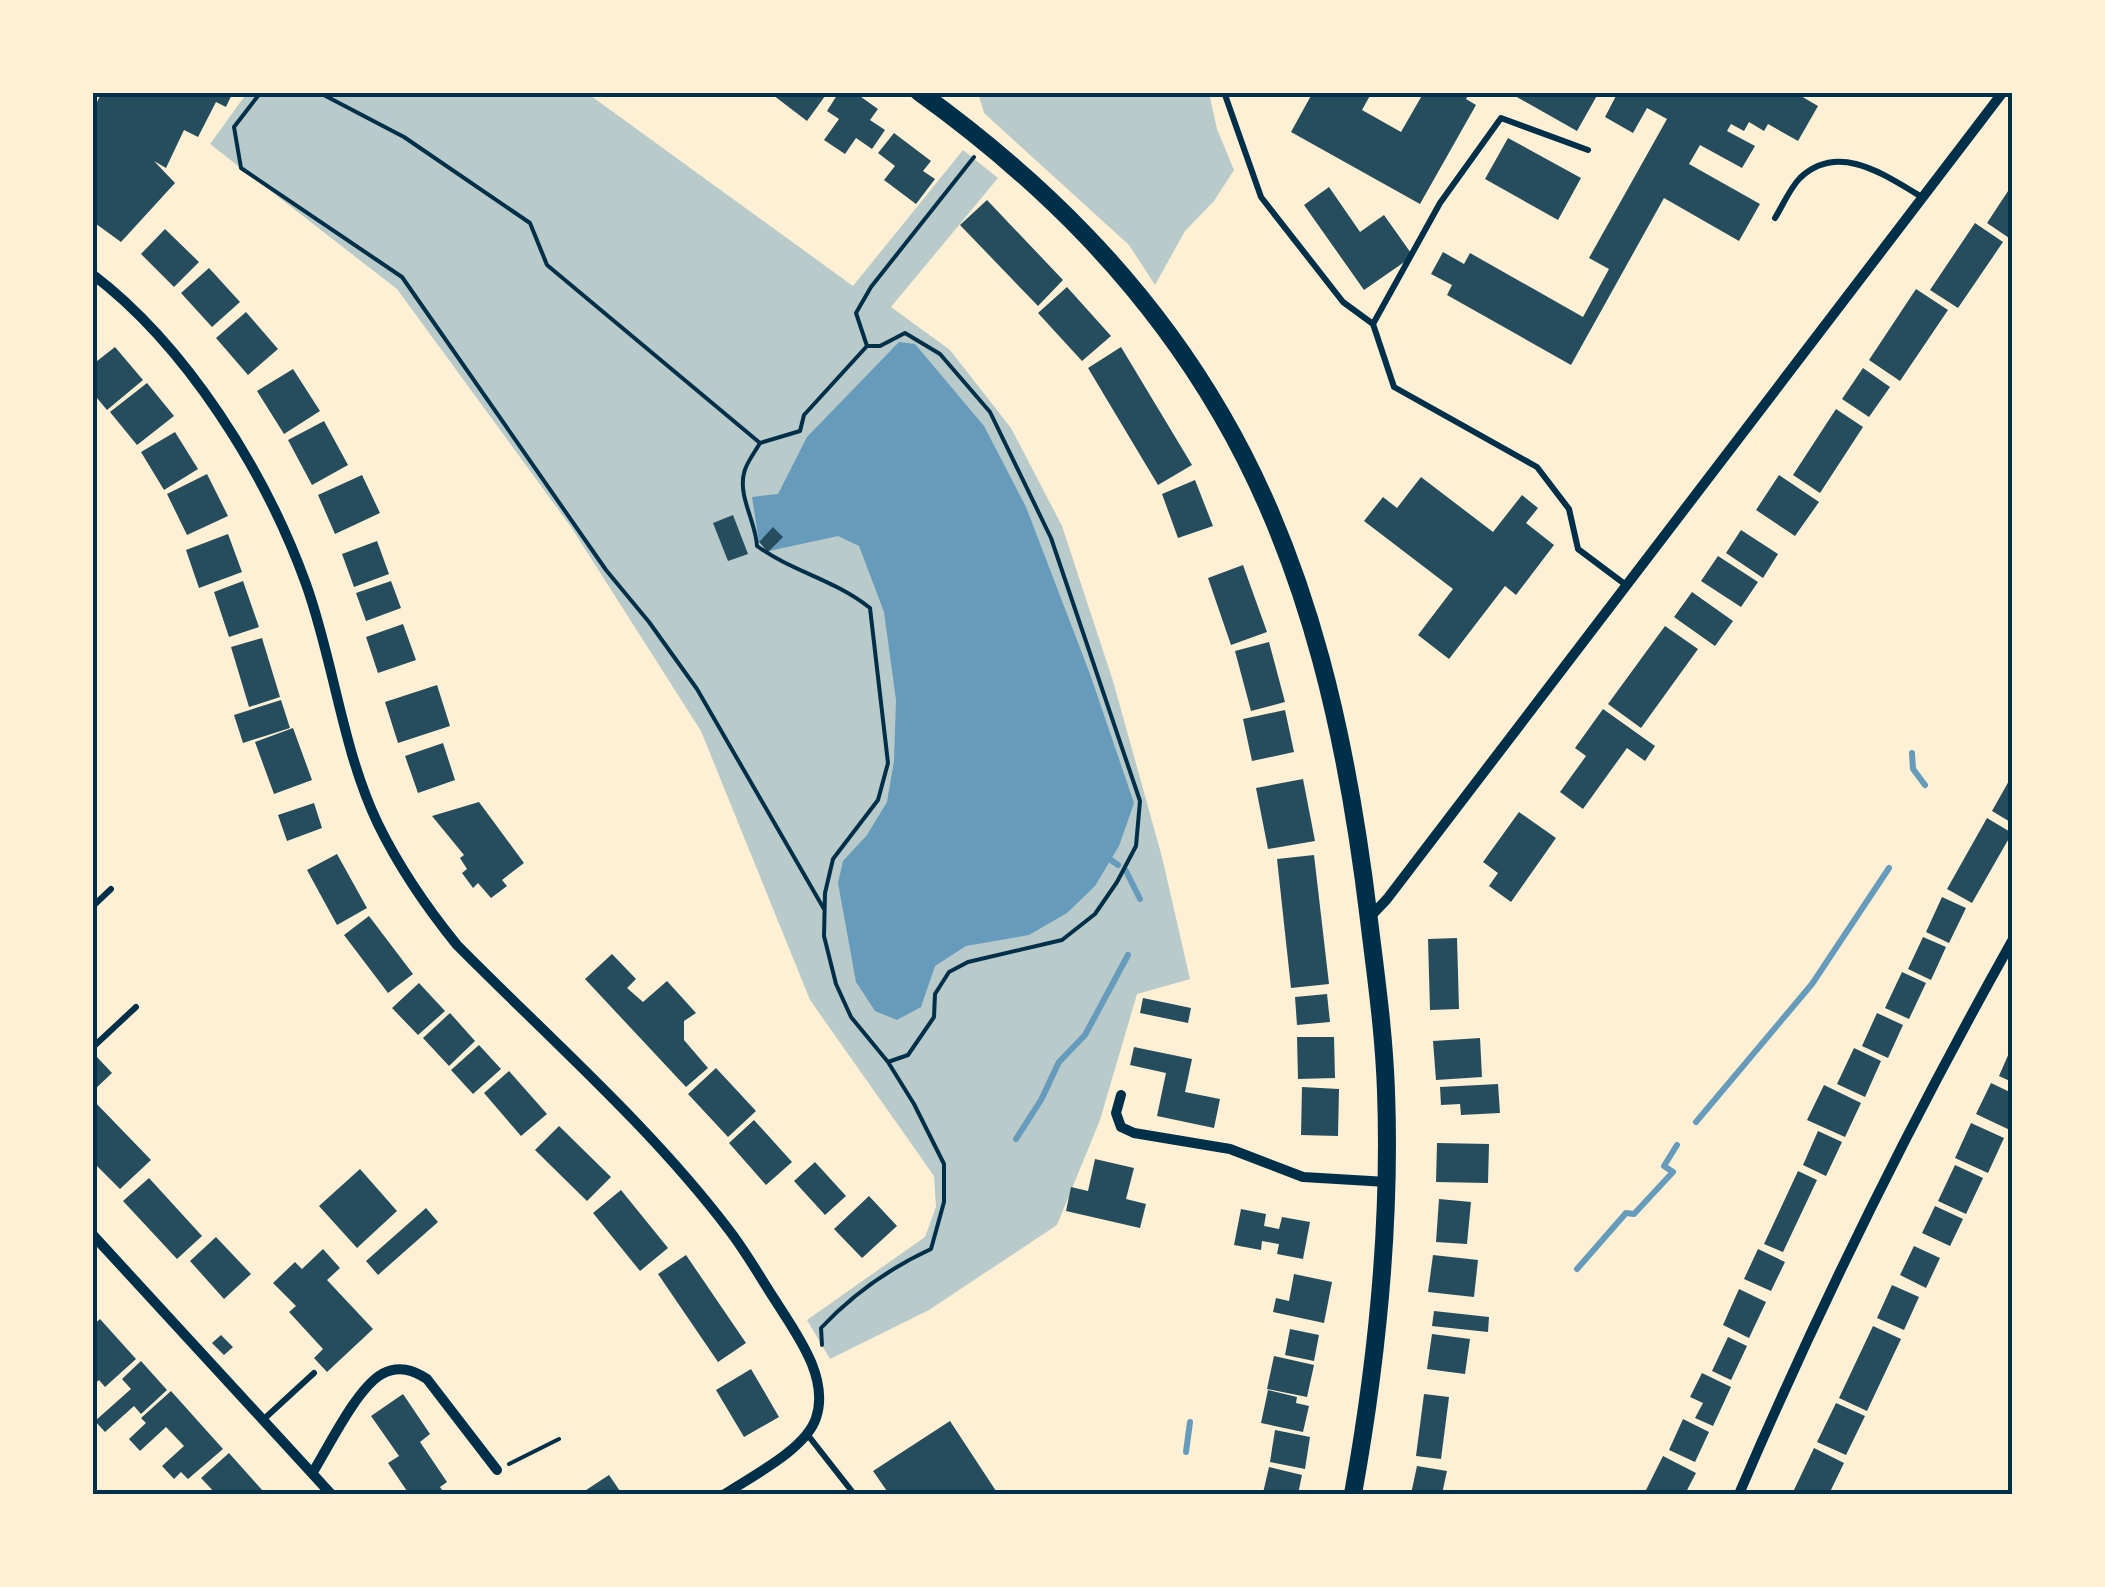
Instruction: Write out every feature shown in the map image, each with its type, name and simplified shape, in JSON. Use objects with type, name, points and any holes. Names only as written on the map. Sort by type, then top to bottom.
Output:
[{"type":"main road","points":[[919,92],[1042,189],[1150,309],[1222,415],[1265,504],[1305,602],[1347,767],[1381,1010],[1387,1182],[1384,1262],[1371,1390],[1353,1494]]},
{"type":"street","points":[[1369,918],[2003,92]]},
{"type":"street","points":[[92,274],[117,293],[173,352],[252,469],[306,584],[360,776],[378,824],[431,913],[670,1159],[730,1232],[808,1356],[816,1379],[818,1413],[807,1434],[802,1442],[725,1494]]},
{"type":"street","points":[[1739,1494],[1794,1365],[1866,1214],[2012,941]]},
{"type":"street","points":[[1120,1095],[1116,1114],[1121,1127],[1134,1133],[1230,1149],[1303,1177],[1387,1182]]},
{"type":"street","points":[[92,1234],[331,1494]]},
{"type":"street","points":[[313,1472],[352,1410],[380,1375],[394,1370],[412,1370],[427,1380],[497,1470]]},
{"type":"lane","points":[[1224,92],[1261,197],[1343,302],[1373,324],[1394,386],[1536,467],[1569,509],[1578,549],[1626,585]]},
{"type":"lane","points":[[1373,324],[1440,203],[1501,118],[1588,150]]},
{"type":"lane","points":[[1775,218],[1799,178],[1823,162],[1865,164],[1922,196]]},
{"type":"lane","points":[[92,907],[111,890]]},
{"type":"lane","points":[[92,1048],[136,1007]]},
{"type":"lane","points":[[264,1419],[314,1373]]},
{"type":"lane","points":[[807,1434],[854,1494]]},
{"type":"path","points":[[261,92],[234,127],[241,168],[402,278],[606,570],[696,689],[825,910]]},
{"type":"path","points":[[318,92],[404,137],[530,223],[547,266],[760,443]]},
{"type":"path","points":[[867,346],[856,312],[986,142]]},
{"type":"path","points":[[808,1356],[822,1346],[821,1328],[836,1312],[891,1269],[931,1249],[944,1202],[944,1164],[888,1062],[851,1017],[836,984],[824,936],[825,893],[833,859],[878,800],[888,762],[870,608],[847,590],[775,559],[757,546],[744,494],[744,472],[760,443],[800,431],[804,415],[867,346],[880,346],[905,334],[940,354],[990,412],[1051,538],[1140,801],[1136,846],[1095,914],[1062,940],[968,962],[949,972],[936,994],[934,1017],[908,1055],[888,1062]]},
{"type":"path","points":[[497,1470],[558,1439]]},
{"type":"shaded area","points":[[247,93],[587,93],[853,286],[963,150],[998,178],[891,307],[950,350],[1011,428],[1062,526],[1113,681],[1162,857],[1190,979],[1137,994],[1100,1120],[1057,1225],[929,1310],[830,1359],[807,1320],[925,1237],[936,1207],[934,1176],[810,1000],[701,731],[571,527],[397,289],[210,144]]},
{"type":"shaded area","points":[[978,93],[1209,93],[1217,129],[1234,170],[1214,201],[1185,231],[1155,285],[1129,245],[984,113]]},
{"type":"water","points":[[899,342],[915,344],[984,426],[1026,507],[1134,803],[1119,846],[1095,886],[1067,913],[1029,935],[966,946],[935,966],[921,1007],[897,1020],[875,1011],[856,982],[838,883],[843,861],[867,835],[887,802],[894,761],[896,700],[884,612],[859,546],[838,536],[769,551],[773,528],[759,542],[752,497],[778,494],[807,437]]},
{"type":"building","points":[[102,92],[233,92],[226,107],[216,102],[198,137],[184,130],[166,168],[154,161],[175,183],[121,242],[92,221],[92,112]]},
{"type":"building","points":[[769,92],[828,92],[807,121]]},
{"type":"building","points":[[839,92],[854,92],[878,109],[870,120],[885,130],[872,149],[856,138],[845,154],[824,140],[839,119],[827,111]]},
{"type":"building","points":[[1313,92],[1372,92],[1362,110],[1401,132],[1424,92],[1470,92],[1466,99],[1476,105],[1420,204],[1291,132]]},
{"type":"building","points":[[1508,92],[1599,92],[1577,131]]},
{"type":"building","points":[[1618,92],[1794,92],[1818,106],[1798,141],[1768,124],[1764,131],[1749,122],[1744,131],[1731,124],[1727,131],[1755,146],[1742,168],[1700,145],[1689,164],[1760,204],[1739,241],[1664,198],[1571,365],[1447,295],[1452,285],[1431,274],[1443,252],[1464,264],[1470,253],[1583,317],[1609,269],[1589,258],[1667,119],[1647,108],[1633,133],[1605,117]]},
{"type":"building","points":[[894,133],[931,161],[923,171],[935,179],[916,204],[884,180],[895,166],[878,153]]},
{"type":"building","points":[[1508,138],[1581,178],[1558,220],[1485,179]]},
{"type":"building","points":[[2012,185],[2012,240],[1987,223]]},
{"type":"building","points":[[1329,187],[1360,232],[1384,215],[1413,256],[1364,290],[1304,205]]},
{"type":"building","points":[[987,200],[1063,280],[1038,306],[960,225]]},
{"type":"building","points":[[1975,223],[2003,242],[1958,308],[1930,290]]},
{"type":"building","points":[[165,229],[199,262],[174,287],[141,254]]},
{"type":"building","points":[[209,268],[240,302],[212,327],[181,293]]},
{"type":"building","points":[[1067,287],[1111,336],[1082,361],[1038,313]]},
{"type":"building","points":[[1916,289],[1948,310],[1900,381],[1869,360]]},
{"type":"building","points":[[246,312],[278,349],[248,375],[216,338]]},
{"type":"building","points":[[115,347],[143,380],[107,410],[92,392],[92,365]]},
{"type":"building","points":[[1121,347],[1192,465],[1158,485],[1088,368]]},
{"type":"building","points":[[1863,368],[1890,387],[1869,417],[1842,399]]},
{"type":"building","points":[[293,369],[320,411],[284,434],[257,391]]},
{"type":"building","points":[[147,383],[174,416],[137,445],[110,412]]},
{"type":"building","points":[[1836,409],[1863,427],[1820,493],[1793,475]]},
{"type":"building","points":[[324,421],[348,465],[312,485],[288,440]]},
{"type":"building","points":[[175,432],[198,469],[164,490],[141,452]]},
{"type":"building","points":[[207,474],[228,516],[187,535],[167,494]]},
{"type":"building","points":[[362,475],[380,513],[335,534],[318,495]]},
{"type":"building","points":[[1779,475],[1819,502],[1795,536],[1756,510]]},
{"type":"building","points":[[1421,477],[1493,532],[1522,495],[1538,508],[1526,523],[1554,545],[1516,595],[1505,586],[1449,659],[1418,635],[1453,589],[1364,521],[1383,497],[1397,508]]},
{"type":"building","points":[[1195,480],[1213,526],[1178,538],[1162,494]]},
{"type":"building","points":[[733,515],[748,554],[728,561],[713,523]]},
{"type":"building","points":[[773,527],[783,537],[768,552],[759,542]]},
{"type":"building","points":[[1741,530],[1778,554],[1763,578],[1726,553]]},
{"type":"building","points":[[228,534],[242,572],[199,588],[186,550]]},
{"type":"building","points":[[377,541],[389,574],[354,587],[342,554]]},
{"type":"building","points":[[1718,556],[1758,582],[1741,607],[1701,581]]},
{"type":"building","points":[[1243,565],[1267,632],[1231,645],[1208,578]]},
{"type":"building","points":[[243,581],[259,627],[229,637],[214,592]]},
{"type":"building","points":[[391,581],[401,608],[366,621],[356,593]]},
{"type":"building","points":[[1692,592],[1733,621],[1715,646],[1674,617]]},
{"type":"building","points":[[403,624],[416,660],[378,673],[366,637]]},
{"type":"building","points":[[1665,626],[1698,649],[1641,728],[1608,704]]},
{"type":"building","points":[[262,638],[280,697],[249,707],[231,647]]},
{"type":"building","points":[[1269,642],[1285,702],[1251,711],[1235,651]]},
{"type":"building","points":[[437,685],[450,726],[398,743],[385,702]]},
{"type":"building","points":[[281,700],[290,728],[243,743],[234,715]]},
{"type":"building","points":[[1603,709],[1655,746],[1645,761],[1627,748],[1583,809],[1560,792],[1586,756],[1575,748]]},
{"type":"building","points":[[1285,710],[1294,752],[1252,761],[1243,719]]},
{"type":"building","points":[[293,728],[312,780],[274,794],[255,742]]},
{"type":"building","points":[[443,743],[455,780],[418,793],[405,756]]},
{"type":"building","points":[[1303,779],[1315,841],[1268,849],[1256,788]]},
{"type":"building","points":[[2012,780],[2012,823],[1992,811]]},
{"type":"building","points":[[479,802],[524,863],[502,880],[507,886],[491,898],[478,883],[473,888],[462,873],[467,869],[460,858],[464,855],[432,816]]},
{"type":"building","points":[[314,803],[322,828],[287,841],[278,815]]},
{"type":"building","points":[[1519,812],[1556,838],[1511,902],[1489,886],[1498,873],[1483,862]]},
{"type":"building","points":[[1987,818],[2012,833],[1972,903],[1947,889]]},
{"type":"building","points":[[337,854],[367,908],[337,925],[307,870]]},
{"type":"building","points":[[1314,855],[1329,984],[1291,988],[1277,859]]},
{"type":"building","points":[[1942,897],[1966,908],[1949,943],[1926,932]]},
{"type":"building","points":[[369,916],[413,974],[388,993],[344,935]]},
{"type":"building","points":[[1923,937],[1946,947],[1931,980],[1908,969]]},
{"type":"building","points":[[1457,938],[1459,1009],[1430,1010],[1428,939]]},
{"type":"building","points":[[612,954],[636,979],[627,988],[643,1002],[667,981],[696,1013],[684,1021],[684,1040],[708,1068],[686,1087],[585,979]]},
{"type":"building","points":[[1902,972],[1926,983],[1909,1019],[1885,1008]]},
{"type":"building","points":[[419,983],[445,1011],[418,1035],[392,1008]]},
{"type":"building","points":[[1327,994],[1330,1022],[1297,1025],[1295,997]]},
{"type":"building","points":[[1143,998],[1191,1008],[1188,1023],[1140,1013]]},
{"type":"building","points":[[450,1013],[475,1041],[449,1066],[423,1038]]},
{"type":"building","points":[[1877,1013],[1903,1025],[1888,1058],[1862,1046]]},
{"type":"building","points":[[1297,1037],[1334,1037],[1335,1078],[1298,1079]]},
{"type":"building","points":[[1480,1038],[1482,1077],[1436,1080],[1433,1041]]},
{"type":"building","points":[[479,1045],[501,1069],[473,1094],[451,1070]]},
{"type":"building","points":[[2012,1046],[2012,1082],[1999,1076]]},
{"type":"building","points":[[1134,1047],[1192,1059],[1185,1092],[1220,1099],[1214,1128],[1157,1116],[1166,1073],[1130,1065]]},
{"type":"building","points":[[1854,1048],[1881,1061],[1865,1097],[1837,1084]]},
{"type":"building","points":[[96,1056],[112,1073],[92,1092],[92,1060]]},
{"type":"building","points":[[716,1068],[756,1111],[728,1137],[688,1094]]},
{"type":"building","points":[[509,1071],[547,1114],[521,1136],[484,1093]]},
{"type":"building","points":[[1991,1083],[2012,1093],[2012,1131],[1976,1114]]},
{"type":"building","points":[[1498,1084],[1500,1113],[1461,1115],[1460,1104],[1441,1105],[1440,1087]]},
{"type":"building","points":[[1824,1085],[1861,1103],[1845,1137],[1807,1120]]},
{"type":"building","points":[[1302,1087],[1339,1089],[1338,1136],[1301,1135]]},
{"type":"building","points":[[92,1099],[151,1160],[120,1189],[92,1161]]},
{"type":"building","points":[[754,1120],[792,1162],[766,1185],[729,1143]]},
{"type":"building","points":[[1971,1123],[2004,1138],[1988,1173],[1955,1158]]},
{"type":"building","points":[[559,1126],[611,1177],[587,1201],[535,1150]]},
{"type":"building","points":[[1818,1131],[1842,1142],[1826,1176],[1803,1165]]},
{"type":"building","points":[[1437,1143],[1489,1144],[1488,1183],[1436,1182]]},
{"type":"building","points":[[1095,1159],[1134,1168],[1126,1199],[1146,1204],[1140,1228],[1066,1211],[1071,1187],[1088,1191]]},
{"type":"building","points":[[815,1162],[846,1196],[825,1215],[794,1181]]},
{"type":"building","points":[[1955,1165],[1983,1178],[1966,1214],[1938,1201]]},
{"type":"building","points":[[360,1169],[397,1211],[357,1248],[319,1206]]},
{"type":"building","points":[[1798,1171],[1817,1180],[1783,1252],[1764,1244]]},
{"type":"building","points":[[149,1178],[202,1236],[177,1259],[123,1201]]},
{"type":"building","points":[[621,1190],[668,1248],[640,1271],[593,1213]]},
{"type":"building","points":[[869,1196],[897,1226],[862,1258],[834,1229]]},
{"type":"building","points":[[1439,1199],[1471,1202],[1467,1244],[1436,1242]]},
{"type":"building","points":[[1935,1206],[1963,1219],[1950,1246],[1922,1233]]},
{"type":"building","points":[[426,1208],[438,1222],[378,1275],[366,1261]]},
{"type":"building","points":[[1241,1209],[1266,1214],[1264,1226],[1279,1229],[1282,1217],[1310,1222],[1303,1259],[1277,1254],[1279,1244],[1262,1241],[1261,1250],[1234,1245]]},
{"type":"building","points":[[216,1237],[251,1274],[224,1299],[190,1261]]},
{"type":"building","points":[[1914,1246],[1940,1258],[1926,1288],[1900,1275]]},
{"type":"building","points":[[323,1249],[340,1268],[327,1280],[373,1329],[327,1372],[314,1358],[323,1349],[289,1312],[296,1306],[273,1283],[295,1262],[302,1269]]},
{"type":"building","points":[[1758,1249],[1785,1262],[1771,1291],[1744,1279]]},
{"type":"building","points":[[686,1255],[746,1343],[718,1362],[658,1274]]},
{"type":"building","points":[[1433,1255],[1478,1260],[1474,1297],[1428,1292]]},
{"type":"building","points":[[1294,1274],[1332,1282],[1324,1323],[1273,1312],[1276,1298],[1289,1301]]},
{"type":"building","points":[[1892,1285],[1919,1297],[1904,1330],[1877,1318]]},
{"type":"building","points":[[1739,1289],[1766,1302],[1749,1338],[1723,1325]]},
{"type":"building","points":[[1434,1311],[1489,1317],[1488,1332],[1432,1326]]},
{"type":"building","points":[[100,1319],[136,1359],[105,1387],[99,1380],[92,1386],[92,1326]]},
{"type":"building","points":[[1873,1326],[1901,1339],[1867,1411],[1839,1398]]},
{"type":"building","points":[[1290,1329],[1319,1335],[1314,1361],[1285,1355]]},
{"type":"building","points":[[1432,1334],[1470,1339],[1465,1374],[1427,1369]]},
{"type":"building","points":[[221,1335],[233,1347],[224,1355],[212,1343]]},
{"type":"building","points":[[1728,1337],[1747,1346],[1731,1380],[1712,1371]]},
{"type":"building","points":[[1274,1356],[1314,1365],[1307,1397],[1267,1389]]},
{"type":"building","points":[[141,1361],[167,1390],[141,1414],[134,1406],[105,1432],[95,1421],[131,1389],[122,1379]]},
{"type":"building","points":[[751,1369],[779,1417],[744,1437],[716,1390]]},
{"type":"building","points":[[1702,1373],[1731,1387],[1713,1426],[1695,1418],[1703,1403],[1690,1397]]},
{"type":"building","points":[[1268,1390],[1297,1397],[1296,1403],[1309,1406],[1303,1432],[1261,1423]]},
{"type":"building","points":[[171,1391],[223,1449],[188,1479],[181,1472],[174,1479],[162,1466],[184,1446],[166,1427],[140,1451],[129,1439],[146,1423],[141,1418]]},
{"type":"building","points":[[403,1394],[430,1434],[420,1442],[447,1482],[440,1487],[445,1494],[409,1494],[388,1463],[399,1456],[371,1416]]},
{"type":"building","points":[[1424,1394],[1449,1397],[1441,1459],[1416,1456]]},
{"type":"building","points":[[1836,1403],[1865,1416],[1846,1455],[1817,1442]]},
{"type":"building","points":[[1683,1419],[1709,1432],[1695,1462],[1669,1450]]},
{"type":"building","points":[[950,1421],[998,1494],[889,1494],[873,1471]]},
{"type":"building","points":[[1275,1430],[1310,1437],[1305,1469],[1270,1462]]},
{"type":"building","points":[[1814,1448],[1844,1463],[1829,1494],[1792,1494]]},
{"type":"building","points":[[229,1453],[263,1491],[216,1494],[201,1478]]},
{"type":"building","points":[[1663,1456],[1696,1473],[1685,1494],[1655,1494],[1646,1490]]},
{"type":"building","points":[[1417,1466],[1447,1471],[1442,1494],[1411,1494]]},
{"type":"building","points":[[1269,1467],[1302,1475],[1298,1494],[1263,1493]]},
{"type":"building","points":[[609,1475],[622,1494],[580,1494]]},
{"type":"waterway","points":[[1912,753],[1913,769],[1925,785]]},
{"type":"waterway","points":[[1111,860],[1118,865]]},
{"type":"waterway","points":[[1696,1122],[1812,984],[1889,868]]},
{"type":"waterway","points":[[1126,871],[1140,899]]},
{"type":"waterway","points":[[1016,1139],[1059,1062],[1085,1035],[1128,955]]},
{"type":"waterway","points":[[1577,1269],[1626,1213],[1634,1214],[1673,1172],[1664,1166],[1677,1145]]},
{"type":"waterway","points":[[1186,1452],[1190,1422]]}]
